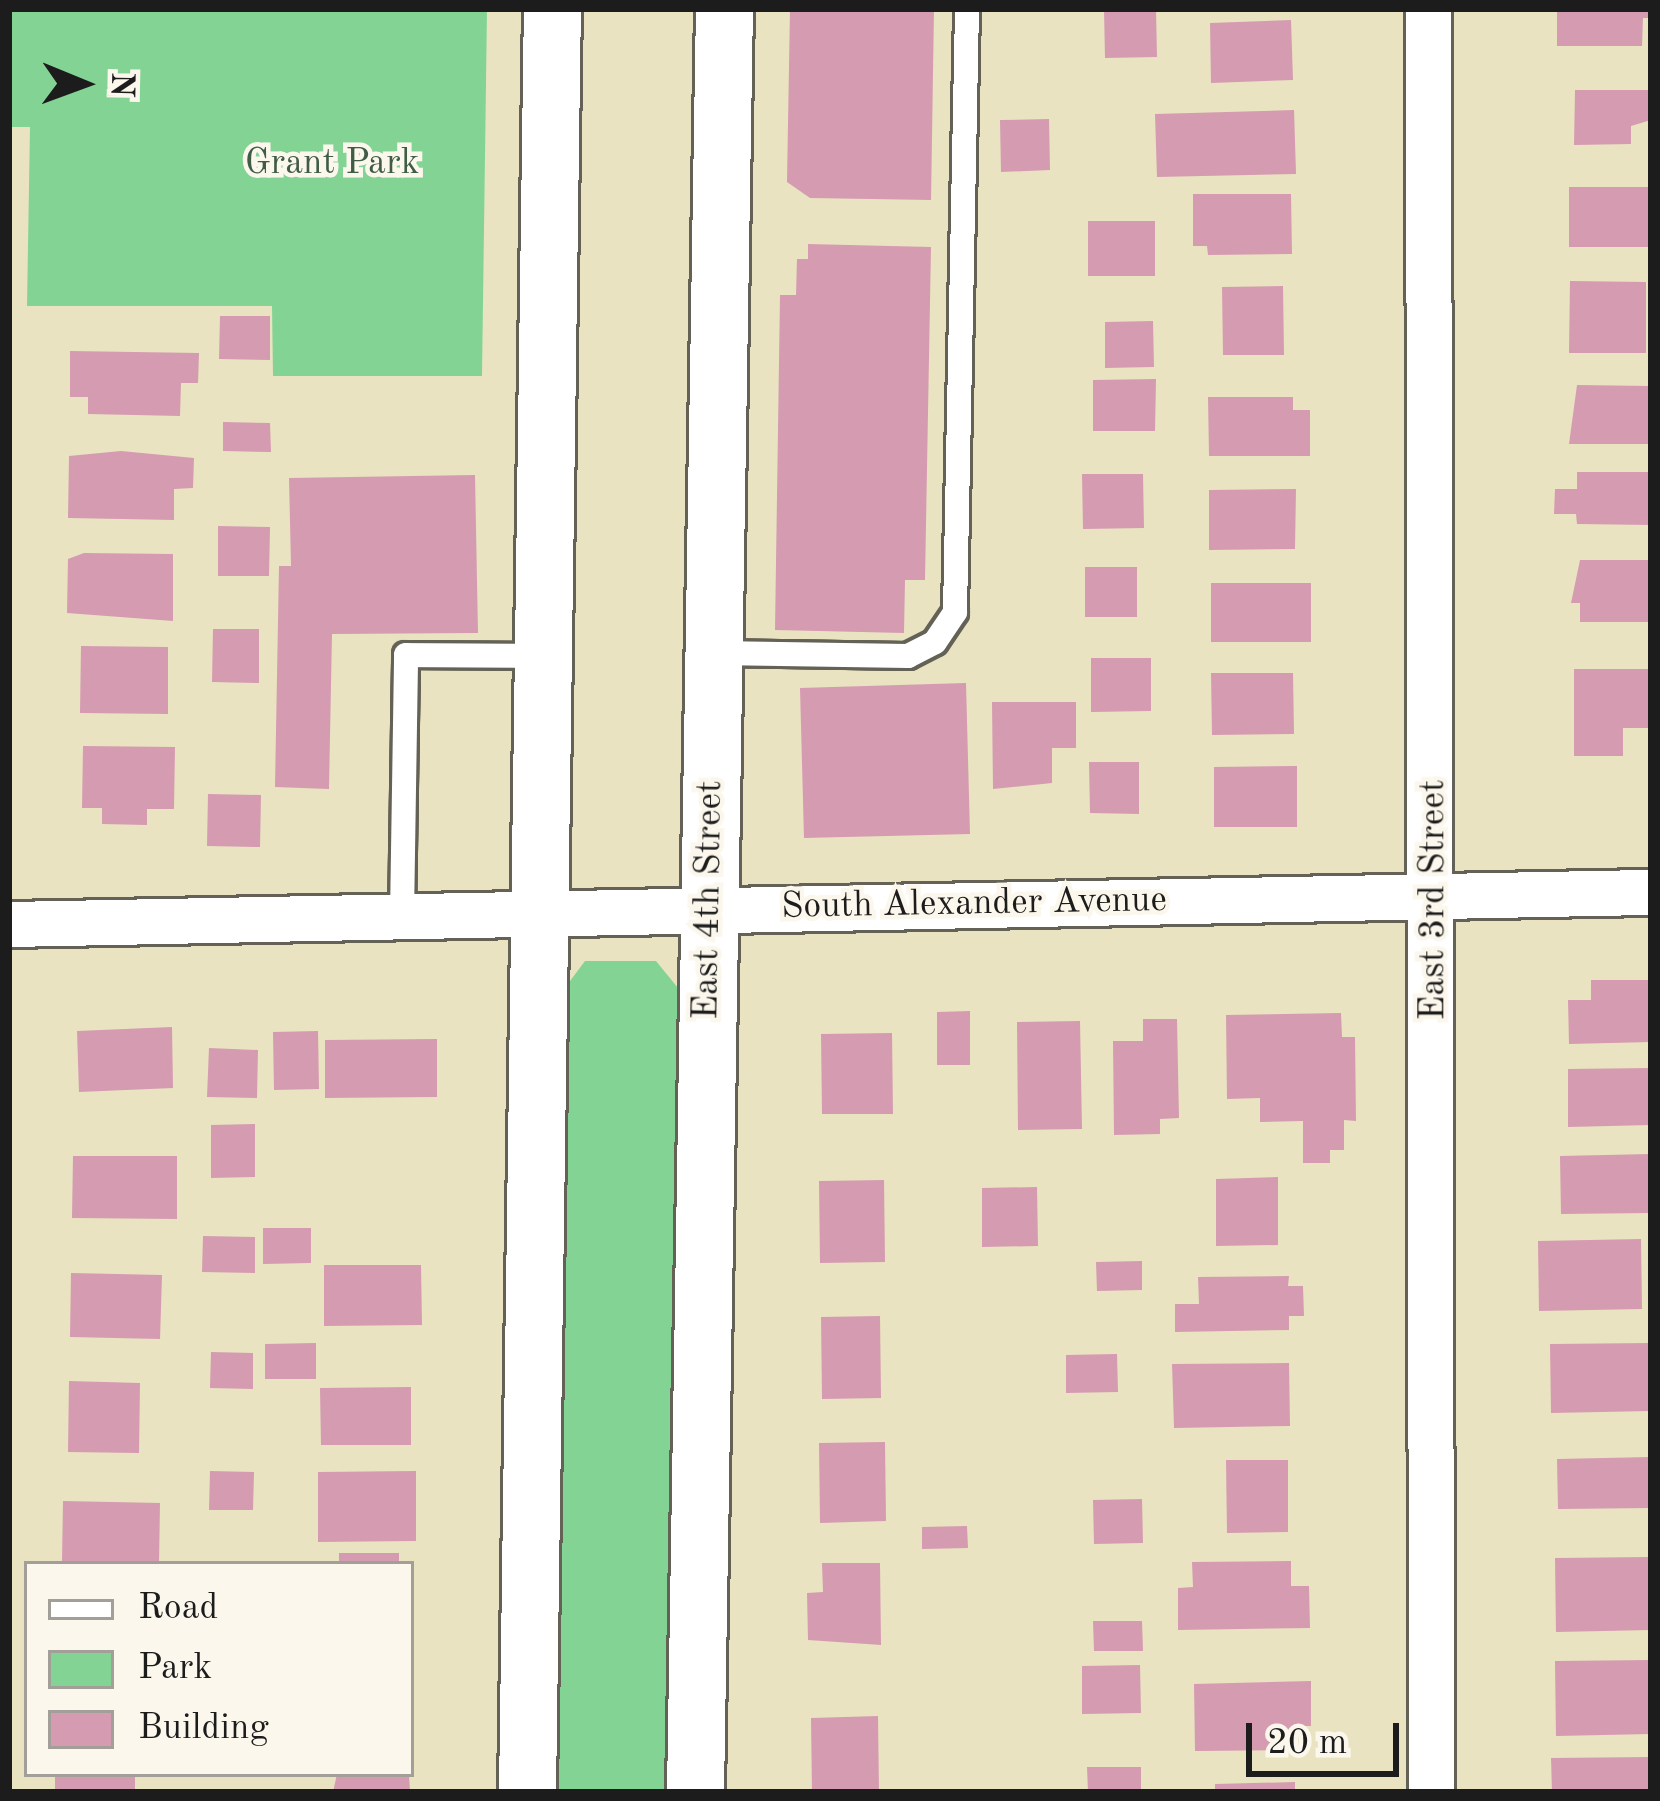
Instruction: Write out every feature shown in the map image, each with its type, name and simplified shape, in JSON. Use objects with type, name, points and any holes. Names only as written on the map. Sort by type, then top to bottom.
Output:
[{"type":"street","points":[[527,1792],[552,9]]},
{"type":"street","name":"East 4th Street","points":[[694,1792],[724,9]]},
{"type":"street","name":"East 3rd Street","points":[[1428,9],[1436,896],[1431,1792]]},
{"type":"street","name":"South Alexander Avenue","points":[[9,923],[1651,892]]},
{"type":"lane","points":[[716,653],[908,656],[935,642],[955,612],[967,9]]},
{"type":"lane","points":[[402,916],[406,655],[542,656]]},
{"type":"green space","name":"Grant Park","points":[[9,9],[487,9],[482,376],[273,376],[272,306],[27,306],[30,127],[9,127]]},
{"type":"green space","points":[[585,961],[656,961],[678,988],[666,1792],[552,1792],[564,989]]},
{"type":"building","points":[[790,9],[934,9],[931,200],[810,198],[787,182]]},
{"type":"building","points":[[1104,9],[1156,9],[1157,57],[1105,58]]},
{"type":"building","points":[[1557,9],[1651,9],[1651,18],[1643,18],[1642,46],[1557,46]]},
{"type":"building","points":[[1291,20],[1293,80],[1211,83],[1210,23]]},
{"type":"building","points":[[1575,90],[1651,90],[1651,120],[1631,126],[1631,144],[1574,145]]},
{"type":"building","points":[[1294,110],[1296,174],[1157,177],[1155,114]]},
{"type":"building","points":[[1049,119],[1050,170],[1001,172],[1000,120]]},
{"type":"building","points":[[1569,187],[1651,187],[1651,247],[1569,247]]},
{"type":"building","points":[[1193,194],[1291,194],[1292,254],[1208,255],[1207,246],[1193,246]]},
{"type":"building","points":[[1088,221],[1155,221],[1155,276],[1088,276]]},
{"type":"building","points":[[808,244],[931,247],[925,580],[905,580],[904,633],[775,630],[780,295],[796,295],[797,259],[808,259]]},
{"type":"building","points":[[1570,281],[1646,282],[1646,353],[1569,353]]},
{"type":"building","points":[[1283,286],[1284,355],[1223,355],[1222,287]]},
{"type":"building","points":[[220,316],[270,316],[270,360],[219,359]]},
{"type":"building","points":[[1153,321],[1154,367],[1105,368],[1105,322]]},
{"type":"building","points":[[70,351],[199,353],[198,383],[181,383],[180,416],[88,414],[88,397],[70,397]]},
{"type":"building","points":[[1156,379],[1155,431],[1093,431],[1093,380]]},
{"type":"building","points":[[1577,385],[1651,386],[1651,444],[1569,444]]},
{"type":"building","points":[[1208,397],[1293,397],[1293,410],[1310,410],[1310,456],[1209,456]]},
{"type":"building","points":[[223,422],[270,423],[271,452],[223,451]]},
{"type":"building","points":[[121,451],[194,458],[193,488],[174,489],[174,520],[68,518],[69,456]]},
{"type":"building","points":[[1577,472],[1651,472],[1651,525],[1577,524],[1576,514],[1554,514],[1555,489],[1577,489]]},
{"type":"building","points":[[1082,474],[1143,474],[1144,528],[1083,529]]},
{"type":"building","points":[[475,475],[478,633],[332,634],[329,789],[275,787],[279,566],[291,566],[289,478]]},
{"type":"building","points":[[1296,489],[1295,549],[1209,550],[1209,490]]},
{"type":"building","points":[[218,526],[270,527],[269,576],[218,576]]},
{"type":"building","points":[[84,553],[173,554],[173,621],[67,613],[68,559]]},
{"type":"building","points":[[1580,560],[1651,560],[1651,622],[1580,622],[1580,603],[1571,603]]},
{"type":"building","points":[[1085,567],[1137,567],[1137,617],[1085,617]]},
{"type":"building","points":[[1211,583],[1311,583],[1311,642],[1211,642]]},
{"type":"building","points":[[213,629],[259,629],[259,683],[212,682]]},
{"type":"building","points":[[81,646],[168,647],[168,714],[80,713]]},
{"type":"building","points":[[1091,658],[1151,658],[1151,711],[1091,712]]},
{"type":"building","points":[[1574,669],[1651,669],[1650,728],[1623,728],[1623,756],[1574,756]]},
{"type":"building","points":[[1211,673],[1293,673],[1294,734],[1212,735]]},
{"type":"building","points":[[966,683],[970,834],[804,838],[800,688]]},
{"type":"building","points":[[992,702],[1076,702],[1076,748],[1052,748],[1052,783],[993,789]]},
{"type":"building","points":[[83,746],[175,747],[174,809],[147,809],[147,825],[102,824],[102,808],[82,808]]},
{"type":"building","points":[[1089,762],[1139,762],[1139,814],[1090,813]]},
{"type":"building","points":[[1297,766],[1297,827],[1214,827],[1214,767]]},
{"type":"building","points":[[208,794],[261,795],[260,847],[207,846]]},
{"type":"building","points":[[1591,980],[1651,980],[1651,1042],[1569,1044],[1568,1000],[1591,1000]]},
{"type":"building","points":[[970,1011],[970,1065],[937,1065],[937,1012]]},
{"type":"building","points":[[1341,1013],[1342,1037],[1355,1037],[1356,1121],[1344,1120],[1344,1150],[1330,1150],[1330,1163],[1303,1163],[1303,1121],[1260,1122],[1260,1098],[1227,1099],[1226,1015]]},
{"type":"building","points":[[1143,1019],[1177,1019],[1179,1118],[1160,1119],[1160,1134],[1114,1135],[1113,1041],[1143,1041]]},
{"type":"building","points":[[1080,1021],[1082,1129],[1018,1130],[1017,1022]]},
{"type":"building","points":[[172,1027],[173,1088],[79,1092],[77,1031]]},
{"type":"building","points":[[318,1031],[319,1089],[274,1090],[273,1032]]},
{"type":"building","points":[[892,1033],[893,1114],[822,1114],[821,1034]]},
{"type":"building","points":[[437,1039],[437,1097],[325,1098],[325,1040]]},
{"type":"building","points":[[209,1048],[258,1050],[257,1098],[207,1097]]},
{"type":"building","points":[[1651,1068],[1651,1125],[1568,1127],[1568,1069]]},
{"type":"building","points":[[255,1124],[255,1177],[211,1178],[211,1125]]},
{"type":"building","points":[[1651,1154],[1651,1213],[1561,1214],[1560,1156]]},
{"type":"building","points":[[73,1156],[177,1156],[177,1219],[72,1218]]},
{"type":"building","points":[[1278,1177],[1278,1245],[1216,1246],[1216,1179]]},
{"type":"building","points":[[884,1180],[885,1262],[820,1263],[819,1181]]},
{"type":"building","points":[[1037,1187],[1038,1246],[982,1247],[982,1188]]},
{"type":"building","points":[[263,1228],[311,1228],[311,1263],[263,1264]]},
{"type":"building","points":[[203,1236],[255,1237],[255,1273],[202,1272]]},
{"type":"building","points":[[1641,1239],[1642,1309],[1539,1311],[1538,1241]]},
{"type":"building","points":[[1142,1261],[1142,1290],[1097,1291],[1096,1262]]},
{"type":"building","points":[[324,1265],[421,1265],[422,1325],[324,1326]]},
{"type":"building","points":[[71,1273],[162,1275],[160,1339],[70,1337]]},
{"type":"building","points":[[1289,1276],[1288,1286],[1303,1286],[1304,1316],[1289,1316],[1289,1330],[1175,1332],[1175,1304],[1199,1304],[1198,1277]]},
{"type":"building","points":[[880,1316],[881,1398],[822,1399],[821,1317]]},
{"type":"building","points":[[316,1343],[316,1379],[265,1379],[265,1344]]},
{"type":"building","points":[[1651,1343],[1651,1411],[1551,1413],[1550,1344]]},
{"type":"building","points":[[211,1352],[253,1353],[253,1389],[210,1388]]},
{"type":"building","points":[[1117,1354],[1118,1392],[1066,1393],[1066,1355]]},
{"type":"building","points":[[1289,1363],[1290,1426],[1174,1428],[1172,1364]]},
{"type":"building","points":[[69,1381],[140,1383],[139,1453],[68,1452]]},
{"type":"building","points":[[411,1387],[411,1445],[321,1445],[320,1388]]},
{"type":"building","points":[[885,1442],[886,1521],[820,1523],[819,1443]]},
{"type":"building","points":[[1651,1457],[1651,1508],[1558,1509],[1557,1459]]},
{"type":"building","points":[[1226,1460],[1288,1460],[1288,1532],[1227,1533]]},
{"type":"building","points":[[210,1471],[254,1472],[253,1510],[209,1510]]},
{"type":"building","points":[[416,1471],[416,1541],[318,1542],[318,1472]]},
{"type":"building","points":[[1142,1499],[1143,1543],[1094,1544],[1093,1500]]},
{"type":"building","points":[[63,1501],[160,1503],[159,1561],[62,1561]]},
{"type":"building","points":[[967,1526],[968,1548],[922,1549],[922,1527]]},
{"type":"building","points":[[339,1553],[399,1553],[399,1561],[339,1561]]},
{"type":"building","points":[[1651,1557],[1651,1630],[1556,1632],[1555,1558]]},
{"type":"building","points":[[1291,1561],[1291,1586],[1309,1586],[1310,1628],[1178,1630],[1178,1588],[1193,1587],[1192,1562]]},
{"type":"building","points":[[822,1563],[880,1563],[881,1645],[808,1640],[807,1593],[823,1592]]},
{"type":"building","points":[[1093,1621],[1142,1621],[1143,1651],[1094,1651]]},
{"type":"building","points":[[1651,1660],[1651,1734],[1556,1736],[1555,1661]]},
{"type":"building","points":[[1140,1665],[1141,1713],[1082,1714],[1082,1666]]},
{"type":"building","points":[[1311,1681],[1311,1726],[1293,1726],[1293,1750],[1195,1751],[1194,1684]]},
{"type":"building","points":[[878,1716],[879,1792],[812,1792],[811,1718]]},
{"type":"building","points":[[1651,1757],[1651,1792],[1552,1792],[1551,1758]]},
{"type":"building","points":[[1087,1767],[1141,1767],[1141,1792],[1088,1792]]},
{"type":"building","points":[[55,1777],[135,1777],[135,1792],[55,1792]]},
{"type":"building","points":[[336,1777],[409,1777],[410,1792],[333,1792]]},
{"type":"building","points":[[1295,1782],[1295,1792],[1215,1792],[1215,1784]]}]
